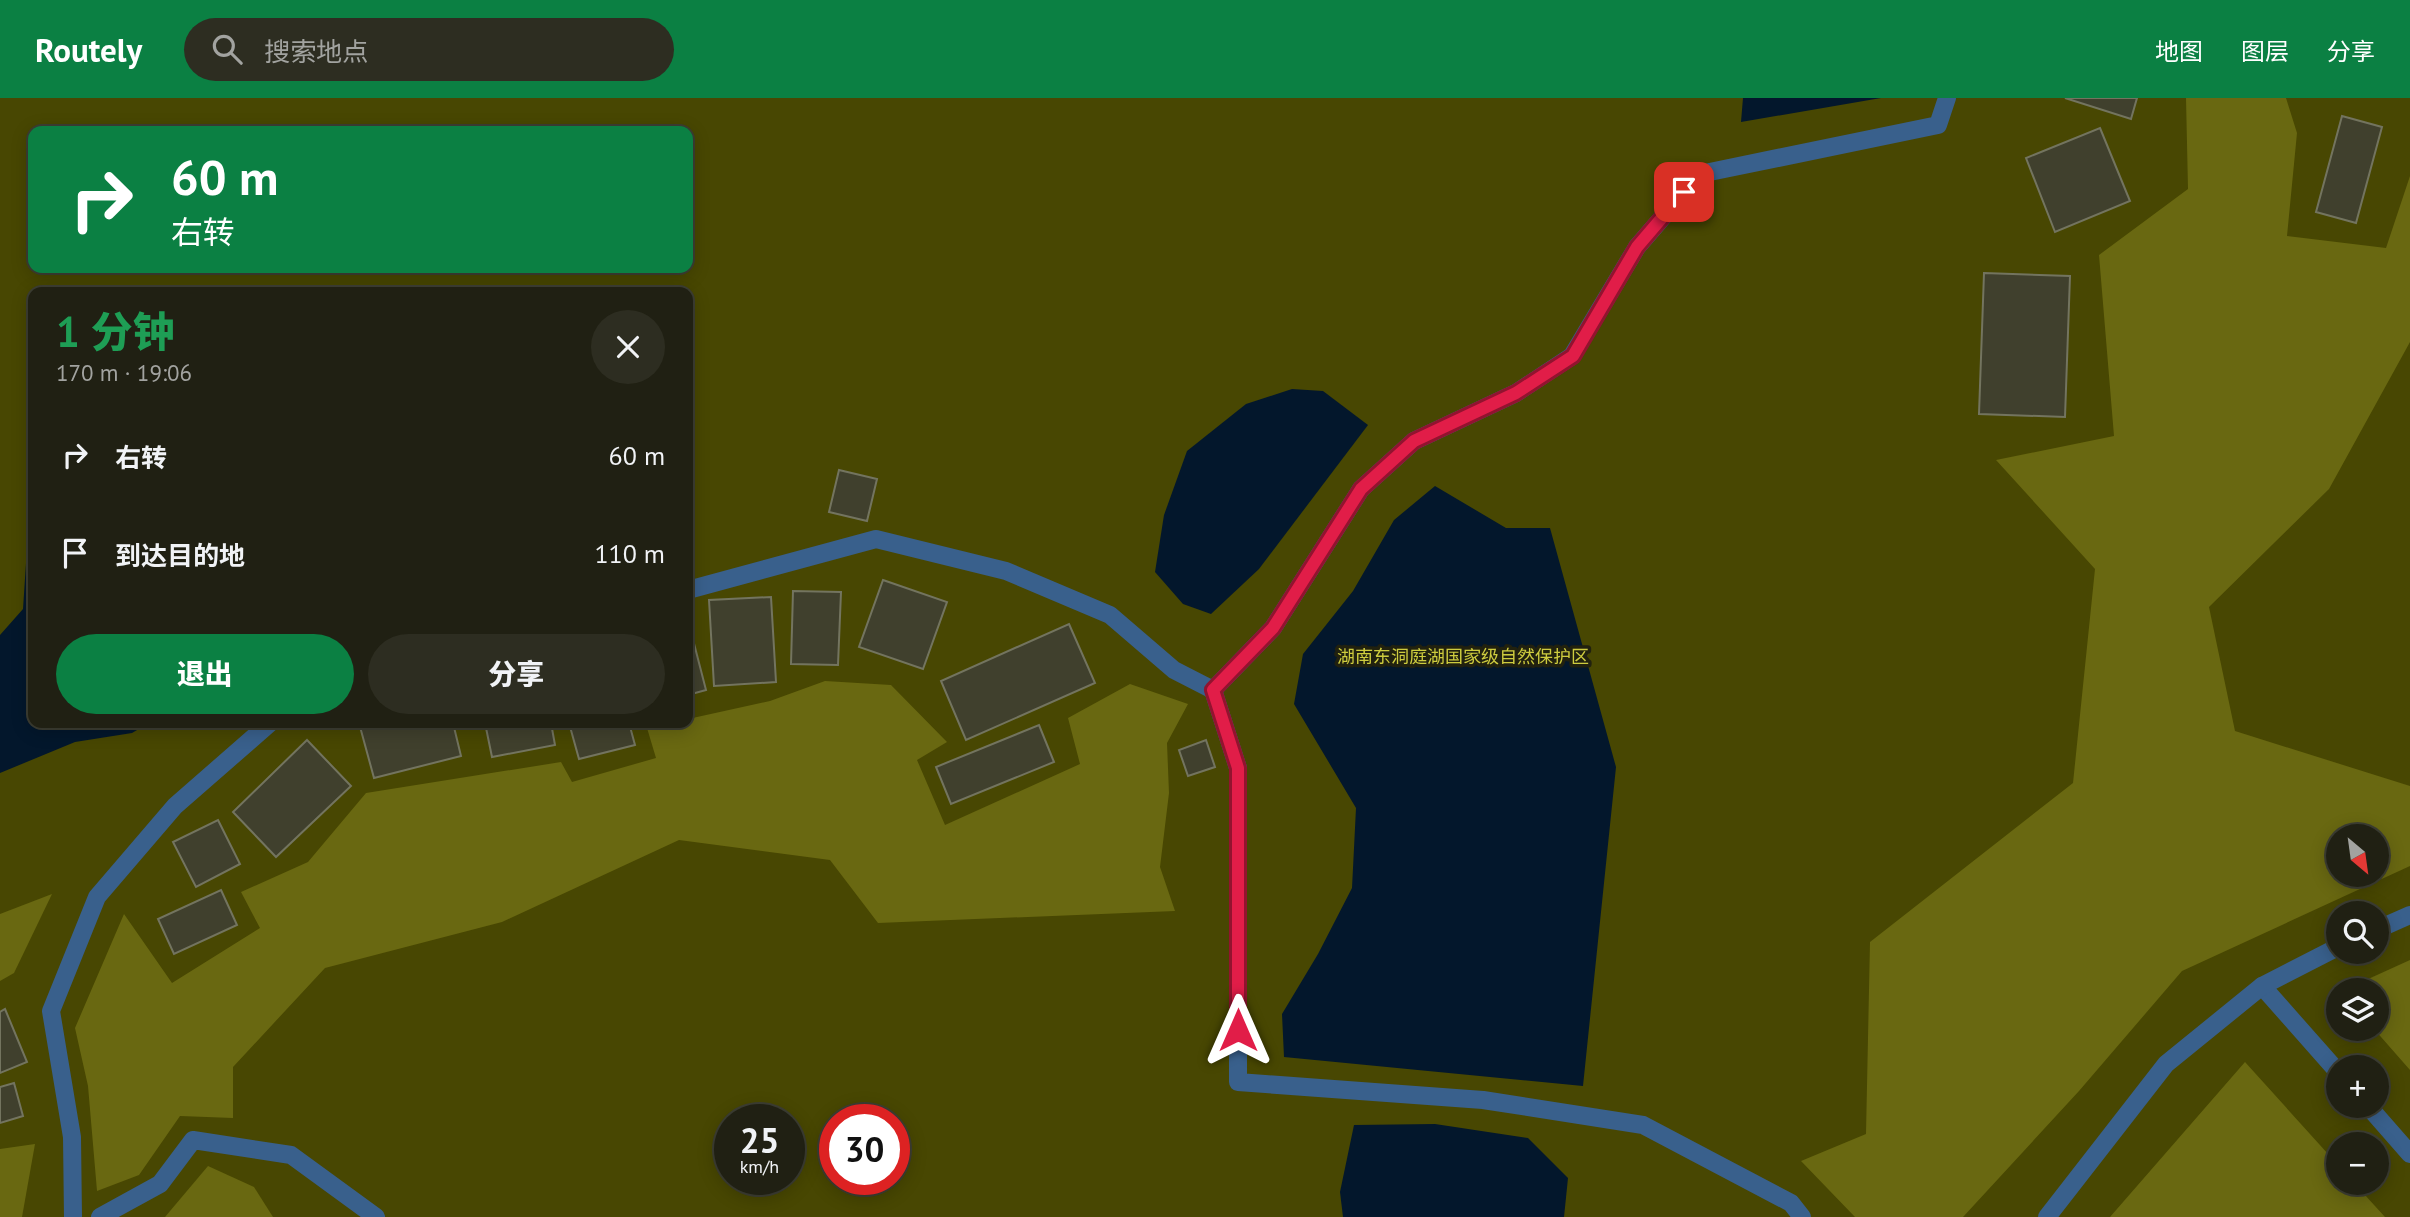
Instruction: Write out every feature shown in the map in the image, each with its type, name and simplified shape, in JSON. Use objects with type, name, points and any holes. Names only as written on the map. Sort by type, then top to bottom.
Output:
[{"type":"street","points":[[1213,690],[1273,628],[1361,489],[1414,441],[1516,393],[1573,356],[1637,247],[1700,174],[1938,125],[1947,98]]},
{"type":"street","points":[[693,589],[876,539],[1006,571],[1110,615],[1174,670],[1213,690],[1238,768],[1238,1082],[1483,1100],[1643,1125],[1791,1203],[1802,1217]]},
{"type":"street","points":[[73,1217],[72,1137],[51,1012],[61,986],[97,897],[175,806],[264,728]]},
{"type":"street","points":[[2389,924],[2410,915]]},
{"type":"street","points":[[2047,1217],[2166,1064],[2262,986],[2326,953]]},
{"type":"street","points":[[2262,986],[2326,1058]]},
{"type":"street","points":[[2378,1118],[2410,1154]]},
{"type":"street","points":[[100,1217],[160,1184],[193,1140],[291,1155],[376,1217]]},
{"type":"green space","name":"湖南东洞庭湖国家级自然保护区","points":[[0,98],[2410,98],[2410,1217],[0,1217]]},
{"type":"shaded area","points":[[2186,98],[2286,98],[2297,133],[2287,236],[2386,248],[2410,176],[2410,342],[2329,489],[2209,607],[2235,731],[2410,786],[2410,866],[2389,876],[2389,824],[2326,824],[2326,887],[2364,887],[2334,901],[2326,901],[2326,905],[2182,971],[2079,1091],[1963,1217],[1855,1217],[1801,1161],[1866,1134],[1870,942],[2073,783],[2095,569],[1996,460],[2114,436],[2099,255],[2188,189]]},
{"type":"shaded area","points":[[825,681],[891,685],[947,742],[917,760],[945,825],[1080,764],[1068,718],[1130,684],[1188,704],[1167,743],[1169,793],[1160,867],[1175,911],[878,923],[830,860],[679,840],[502,922],[325,968],[233,1067],[233,1118],[180,1116],[139,1175],[97,1191],[88,1086],[75,1028],[124,914],[172,983],[260,928],[241,892],[308,862],[366,793],[561,762],[572,782],[656,758],[647,728],[693,728],[693,718],[770,701]]},
{"type":"shaded area","points":[[52,894],[14,973],[0,981],[0,914]]},
{"type":"shaded area","points":[[2410,960],[2410,1070],[2385,1041],[2389,1041],[2389,978],[2370,978]]},
{"type":"shaded area","points":[[2245,1062],[2326,1152],[2326,1195],[2365,1195],[2385,1217],[2110,1217]]},
{"type":"shaded area","points":[[35,1144],[22,1217],[0,1217],[0,1149]]},
{"type":"shaded area","points":[[208,1166],[254,1187],[273,1217],[165,1217]]},
{"type":"water","points":[[1743,98],[1881,98],[1741,122]]},
{"type":"water","points":[[1292,389],[1323,391],[1368,425],[1259,569],[1211,614],[1183,604],[1155,572],[1164,515],[1187,451],[1246,404]]},
{"type":"water","points":[[1435,486],[1506,528],[1550,528],[1616,767],[1583,1086],[1284,1057],[1282,1014],[1318,954],[1352,888],[1356,808],[1294,704],[1303,654],[1353,591],[1394,520]]},
{"type":"water","points":[[28,533],[28,728],[140,728],[132,733],[75,742],[0,773],[0,635],[23,609]]},
{"type":"water","points":[[1435,1124],[1528,1138],[1568,1178],[1564,1217],[1343,1217],[1340,1192],[1354,1125]]},
{"type":"building","points":[[2065,98],[2137,98],[2131,119]]},
{"type":"building","points":[[2342,116],[2382,127],[2356,223],[2316,212]]},
{"type":"building","points":[[2100,128],[2130,201],[2055,232],[2026,158]]},
{"type":"building","points":[[1984,273],[2070,276],[2065,417],[1979,414]]},
{"type":"building","points":[[839,470],[877,479],[867,521],[829,512]]},
{"type":"building","points":[[883,580],[947,602],[923,669],[859,647]]},
{"type":"building","points":[[793,591],[841,592],[838,665],[791,664]]},
{"type":"building","points":[[771,597],[776,682],[714,686],[709,600]]},
{"type":"building","points":[[1069,624],[1095,683],[966,740],[941,681]]},
{"type":"building","points":[[693,640],[706,690],[693,694]]},
{"type":"building","points":[[1039,725],[1054,762],[951,804],[936,767]]},
{"type":"building","points":[[360,728],[454,728],[461,756],[374,778]]},
{"type":"building","points":[[486,728],[552,728],[555,745],[492,757]]},
{"type":"building","points":[[570,728],[630,728],[635,745],[579,759]]},
{"type":"building","points":[[307,740],[351,786],[276,857],[233,812]]},
{"type":"building","points":[[1206,740],[1215,767],[1188,776],[1179,750]]},
{"type":"building","points":[[218,820],[240,864],[196,887],[173,842]]},
{"type":"building","points":[[221,890],[237,925],[174,954],[158,919]]},
{"type":"building","points":[[5,1009],[27,1062],[0,1073],[0,1012]]},
{"type":"building","points":[[14,1083],[23,1116],[0,1123],[0,1087]]},
{"type":"route","points":[[1238,1030],[1238,768],[1213,690],[1273,628],[1361,489],[1414,441],[1516,393],[1573,356],[1637,247],[1684,192]]}]
